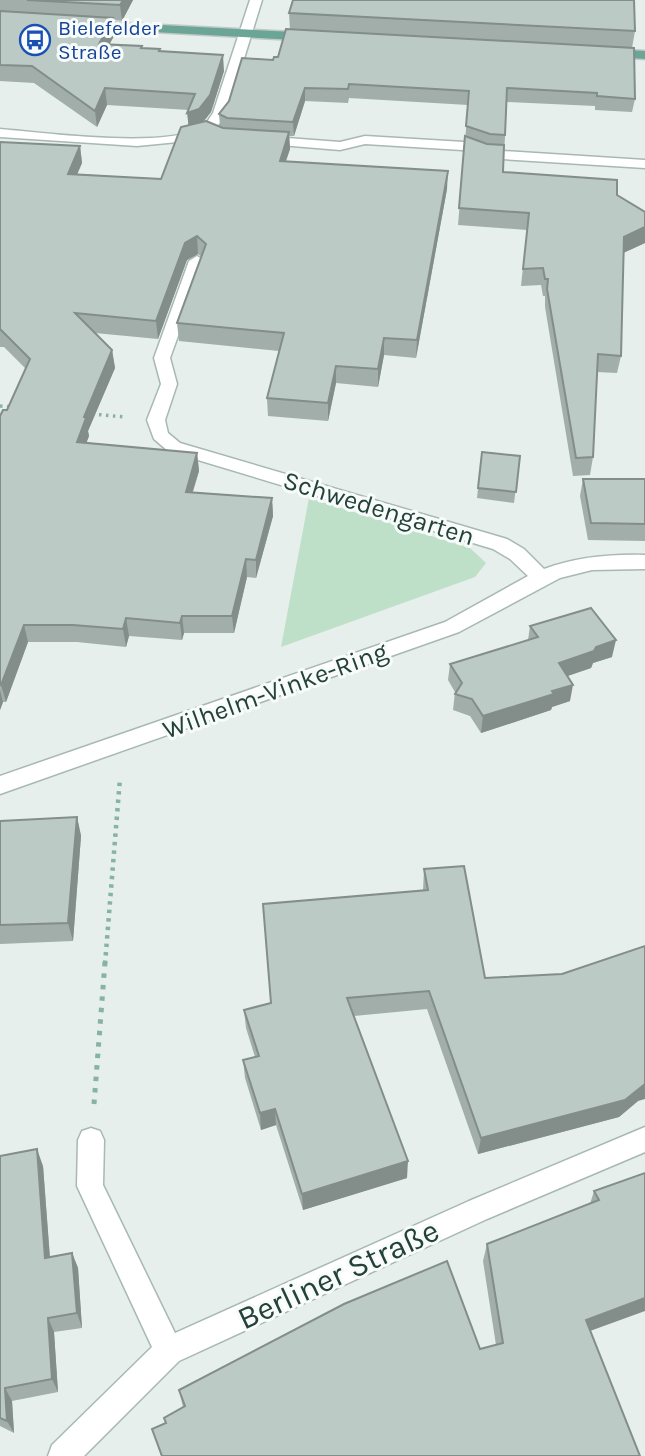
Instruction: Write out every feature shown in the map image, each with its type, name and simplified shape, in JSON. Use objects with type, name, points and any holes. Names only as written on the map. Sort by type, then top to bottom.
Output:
[{"type":"main road","points":[[68,24],[328,38]]},
{"type":"main road","points":[[590,52],[645,55]]},
{"type":"street","points":[[0,133],[153,142],[183,139],[208,130],[220,114],[256,0]]},
{"type":"street","points":[[208,130],[224,138]]},
{"type":"street","points":[[250,140],[340,146],[365,140],[464,146],[486,155],[645,164]]},
{"type":"street","points":[[156,420],[169,384],[162,358],[197,261]]},
{"type":"street","name":"Schwedengarten","points":[[156,420],[160,435],[174,446],[500,544],[517,554],[541,577]]},
{"type":"street","points":[[541,577],[580,565],[618,561],[645,562]]},
{"type":"street","name":"Wilhelm-Vinke-Ring","points":[[0,785],[122,745],[457,625],[541,577]]},
{"type":"street","name":"Berliner Straße","points":[[63,1456],[169,1352],[478,1210],[645,1139]]},
{"type":"street","points":[[91,1140],[90,1186],[169,1352]]},
{"type":"path","points":[[0,406],[26,408]]},
{"type":"path","points":[[91,414],[156,420]]},
{"type":"path","points":[[91,1140],[122,745]]},
{"type":"green space","points":[[309,498],[470,548],[486,563],[475,577],[281,647]]},
{"type":"building","points":[[27,0],[123,0],[120,5]]},
{"type":"building","points":[[293,0],[634,0],[635,31],[289,13]]},
{"type":"building","points":[[0,11],[113,18],[99,44],[223,55],[210,95],[199,109],[187,113],[195,94],[105,88],[95,111],[32,66],[0,65]]},
{"type":"building","points":[[286,29],[634,48],[635,99],[597,96],[597,93],[507,88],[505,135],[490,134],[466,126],[469,91],[349,84],[348,89],[305,88],[293,122],[227,118],[219,114],[229,101],[242,58],[273,60],[278,57]]},
{"type":"building","points":[[206,121],[223,128],[289,132],[280,161],[448,171],[417,340],[384,338],[378,369],[336,366],[328,403],[267,398],[284,333],[177,323],[206,244],[197,236],[185,243],[156,321],[75,313],[112,350],[84,417],[86,418],[77,442],[197,453],[186,492],[272,498],[256,560],[246,559],[232,616],[182,616],[180,623],[126,618],[123,629],[24,625],[0,685],[0,416],[3,410],[7,410],[30,359],[0,329],[0,142],[80,146],[68,174],[161,179],[181,127]]},
{"type":"building","points":[[465,136],[487,144],[504,145],[503,172],[617,180],[617,195],[645,212],[645,227],[624,237],[621,356],[598,354],[593,457],[576,458],[547,289],[548,279],[545,279],[543,268],[523,269],[529,213],[459,208]]},
{"type":"building","points":[[482,452],[520,456],[516,492],[478,488]]},
{"type":"building","points":[[583,479],[645,479],[645,524],[591,523]]},
{"type":"building","points":[[591,608],[616,640],[559,663],[573,685],[552,691],[554,694],[483,716],[472,699],[455,694],[462,683],[450,664],[538,637],[530,626]]},
{"type":"building","points":[[77,817],[68,923],[0,925],[0,821]]},
{"type":"building","points":[[464,866],[485,978],[562,974],[645,946],[645,1084],[625,1100],[481,1138],[429,991],[347,998],[408,1161],[302,1194],[275,1109],[260,1113],[243,1060],[259,1056],[244,1010],[271,1003],[263,904],[428,890],[424,869]]},
{"type":"building","points":[[37,1149],[45,1258],[72,1253],[77,1313],[48,1318],[52,1379],[5,1388],[7,1421],[0,1418],[0,1156]]},
{"type":"building","points":[[645,1173],[645,1298],[586,1320],[640,1456],[162,1456],[152,1429],[166,1423],[164,1418],[185,1406],[179,1390],[344,1304],[447,1261],[480,1349],[503,1343],[487,1244],[599,1200],[594,1191]]},
{"type":"place","name":"Bielefelder Straße","points":[[35,40]]}]
